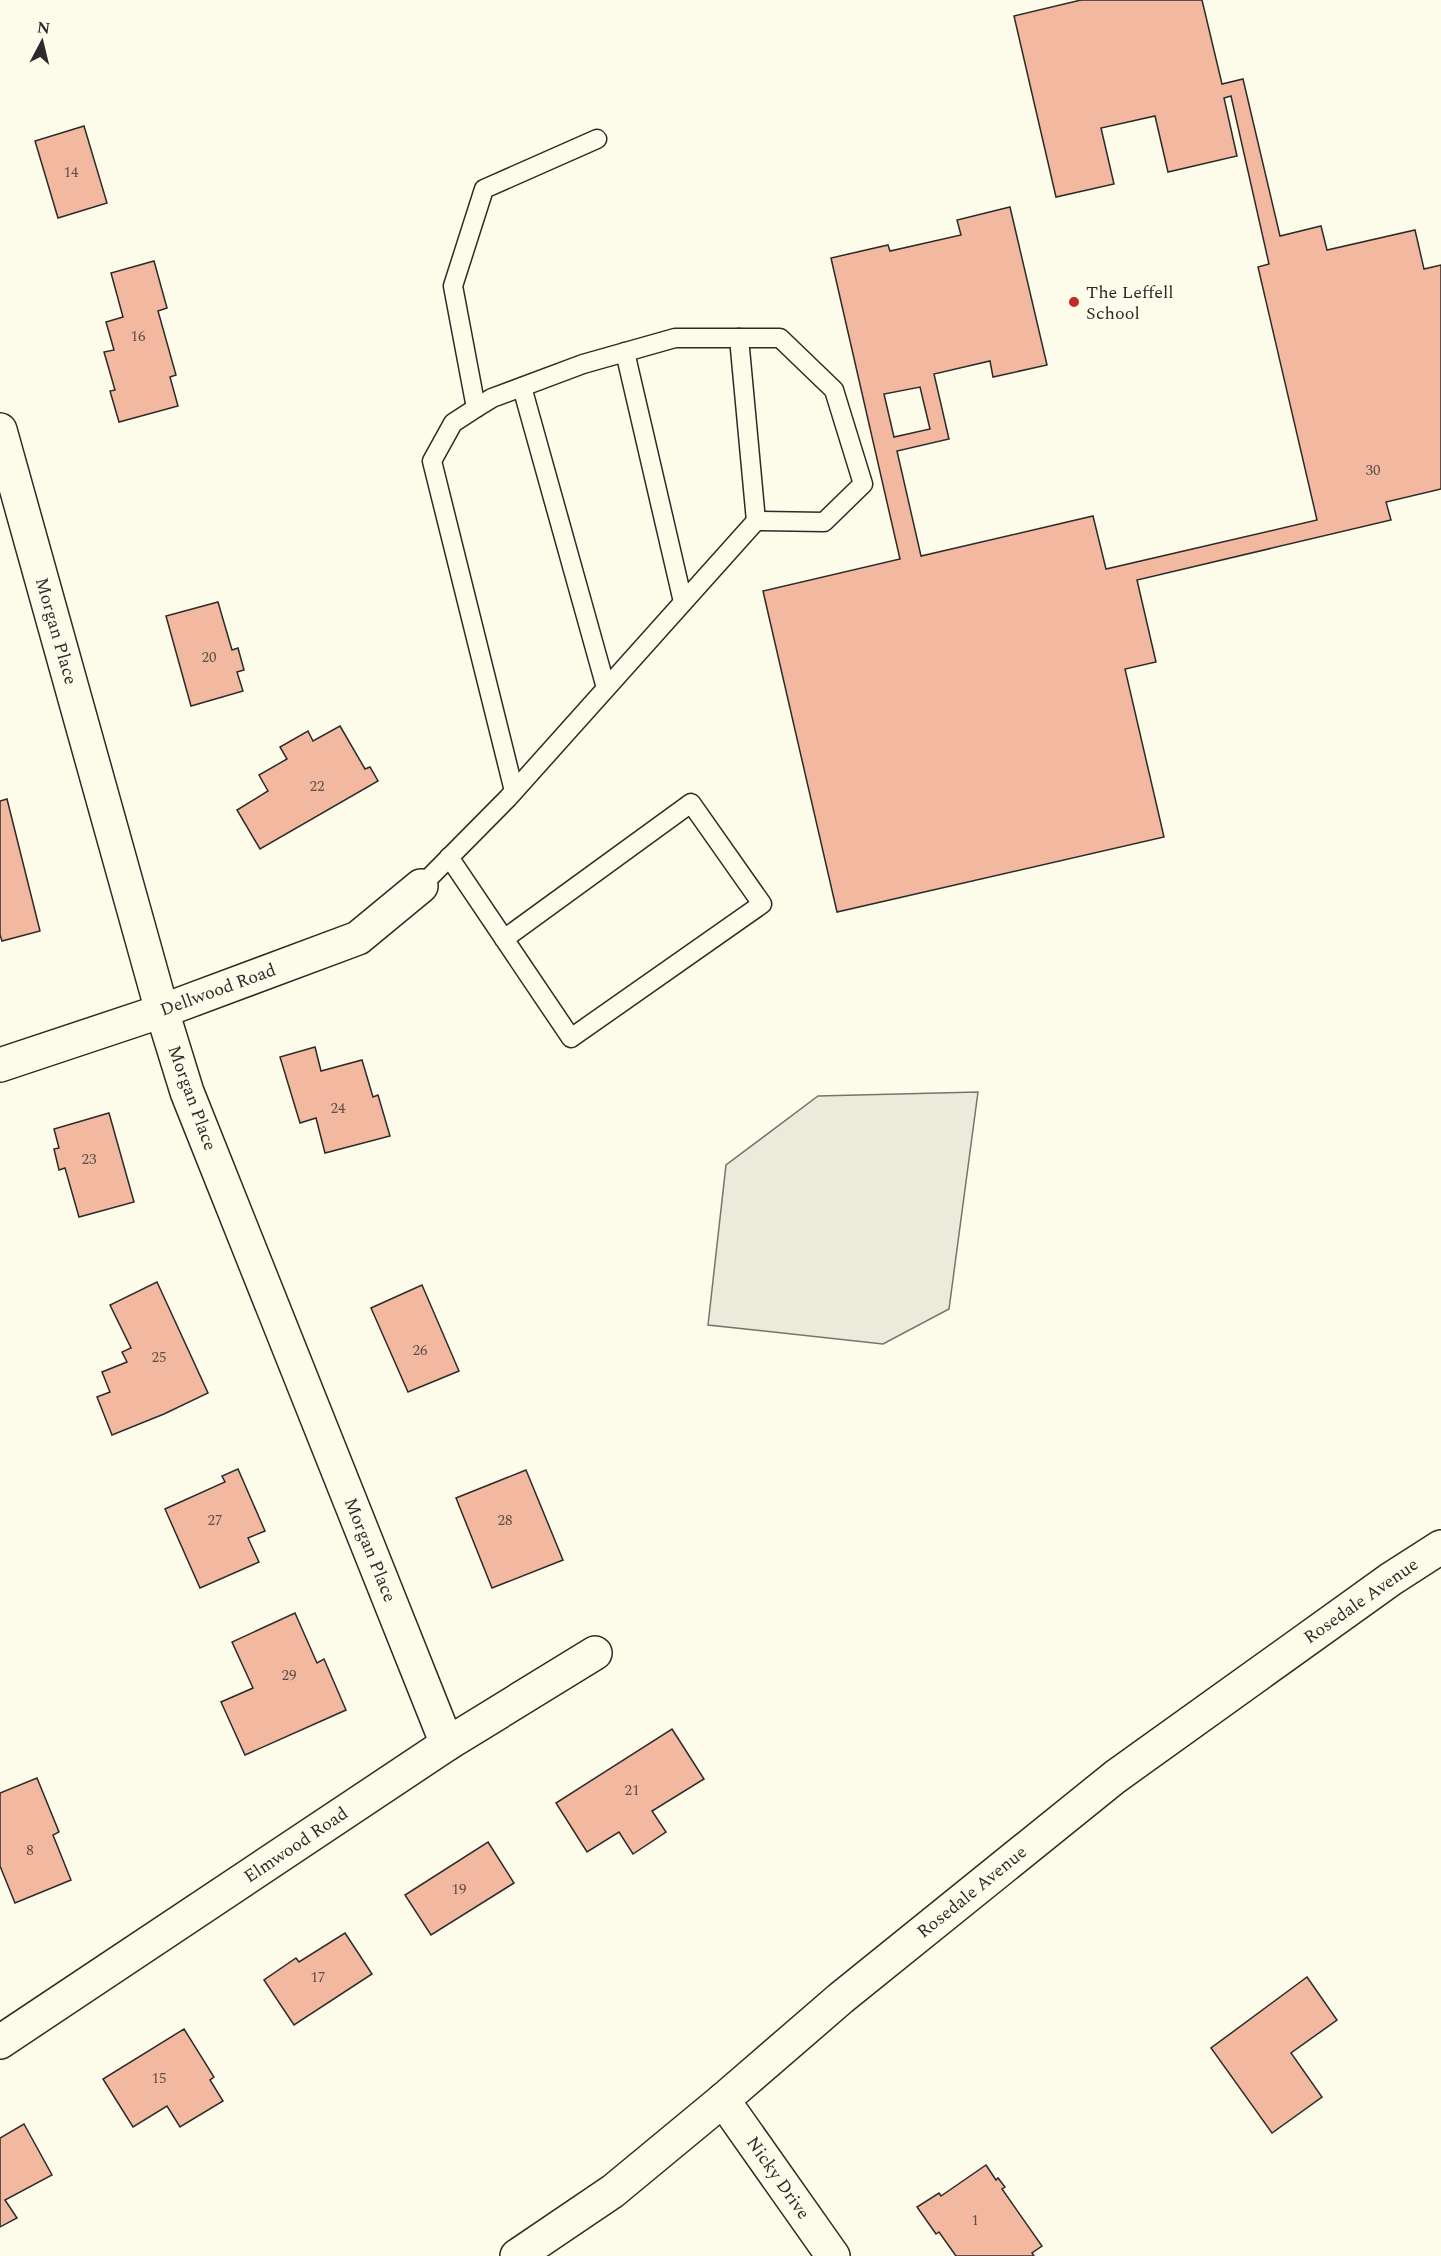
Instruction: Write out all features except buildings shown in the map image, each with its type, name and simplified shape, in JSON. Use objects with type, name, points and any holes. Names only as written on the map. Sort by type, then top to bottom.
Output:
[{"type":"street","name":"Morgan Place","points":[[0,430],[162,1011],[187,1092],[447,1744]]},
{"type":"street","name":"Dellwood Road","points":[[0,1065],[162,1011],[358,938],[421,886]]},
{"type":"street","name":"Rosedale Avenue","points":[[518,2256],[612,2191],[723,2100],[841,1998],[1115,1778],[1391,1579],[1441,1546]]},
{"type":"street","name":"Elmwood Road","points":[[0,2042],[447,1744],[595,1653]]},
{"type":"street","name":"Nicky Drive","points":[[723,2100],[833,2256]]},
{"type":"lane","points":[[476,408],[453,286],[484,189],[597,140]]},
{"type":"lane","points":[[514,791],[432,461],[453,423],[492,398],[583,364],[675,338],[780,338],[834,390],[863,484],[824,522],[756,521]]},
{"type":"lane","points":[[421,886],[514,791],[756,521],[739,338]]},
{"type":"lane","points":[[624,352],[683,602]]},
{"type":"lane","points":[[522,387],[606,688]]},
{"type":"lane","points":[[449,857],[504,939],[571,1038],[762,904],[691,803],[504,939]]},
{"type":"shaded area","points":[[978,1092],[949,1309],[883,1344],[708,1325],[726,1165],[818,1096]]},
{"type":"place","name":"The Leffell School","points":[[1074,302]]}]
